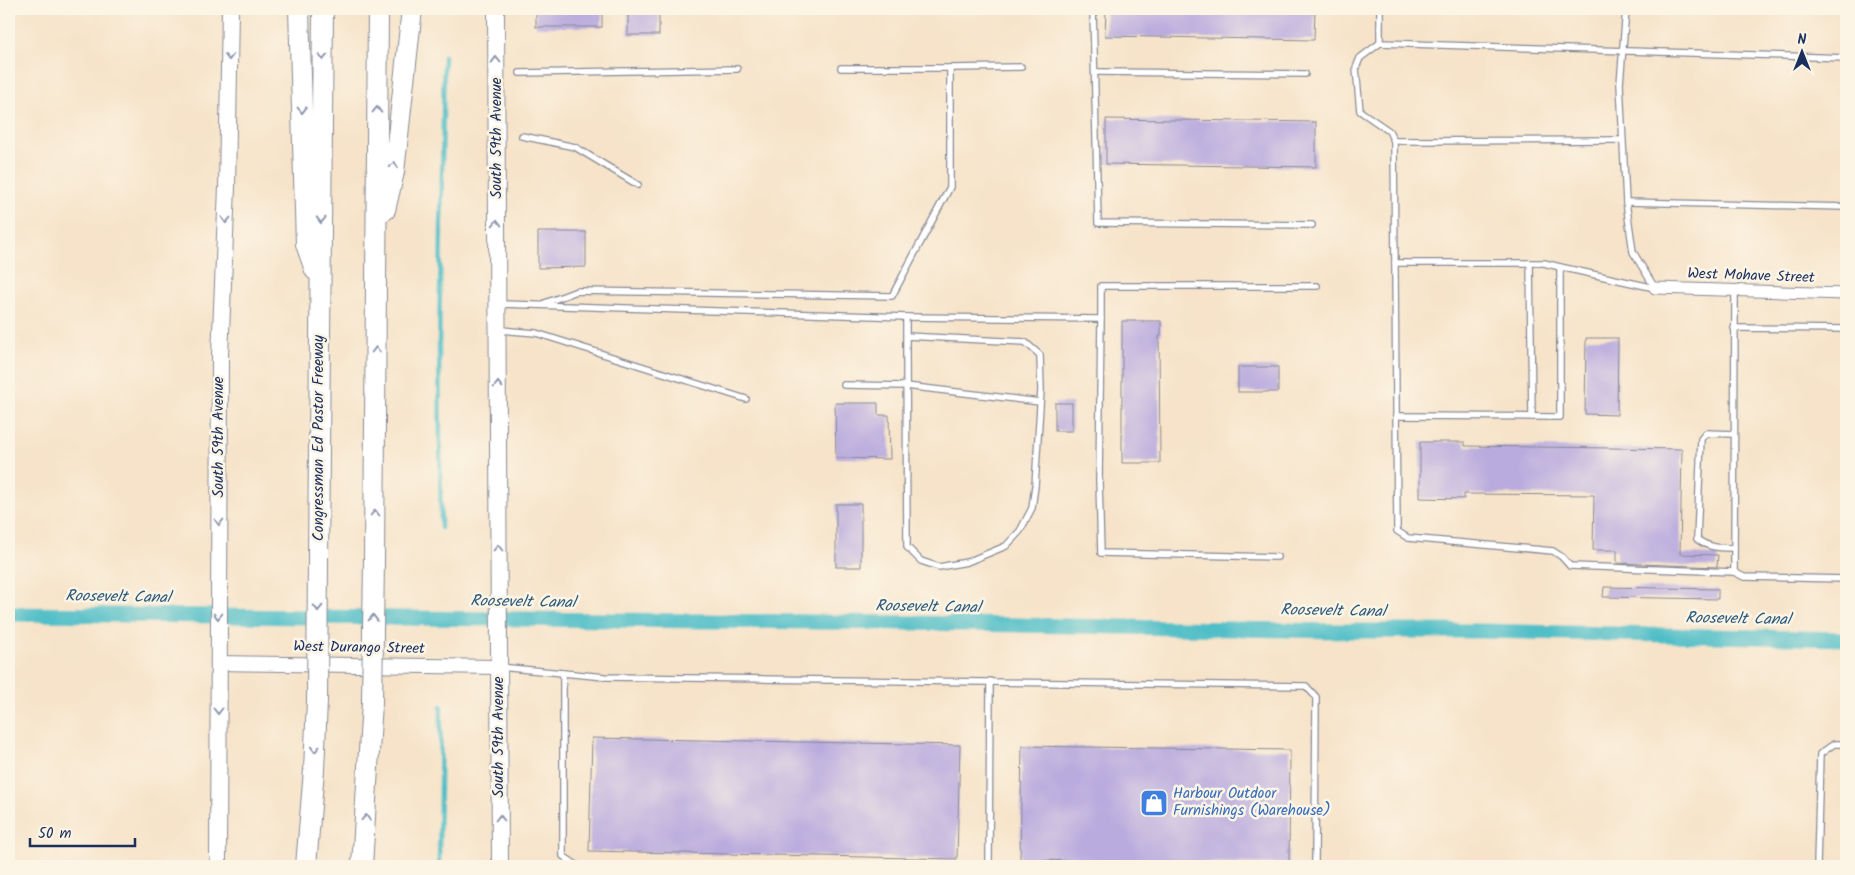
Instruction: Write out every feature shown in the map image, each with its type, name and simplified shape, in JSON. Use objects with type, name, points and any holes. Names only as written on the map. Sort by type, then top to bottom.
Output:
[{"type":"highway","points":[[299,9],[306,244],[320,285]]},
{"type":"highway","name":"Congressman Ed Pastor Freeway","points":[[306,866],[314,770],[317,701],[323,9]]},
{"type":"highway","points":[[362,866],[372,702],[378,9]]},
{"type":"highway","points":[[376,246],[394,172],[412,9]]},
{"type":"main road","name":"South 59th Avenue","points":[[218,866],[220,356],[227,187],[230,9]]},
{"type":"main road","name":"South 59th Avenue","points":[[496,9],[500,866]]},
{"type":"street","name":"West Mohave Street","points":[[1655,288],[1846,294]]},
{"type":"street","name":"West Durango Street","points":[[218,663],[499,667]]},
{"type":"lane","points":[[1093,9],[1098,223],[1312,225]]},
{"type":"lane","points":[[1380,9],[1380,43]]},
{"type":"lane","points":[[1626,9],[1620,84],[1621,140],[1626,202],[1633,252],[1655,288]]},
{"type":"lane","points":[[1846,58],[1380,43],[1360,58],[1356,68],[1360,111],[1389,131],[1394,141],[1397,531],[1408,538],[1553,551],[1570,566],[1734,572],[1744,577],[1846,579]]},
{"type":"lane","points":[[841,68],[1021,67]]},
{"type":"lane","points":[[540,305],[577,291],[892,296],[950,187],[950,68]]},
{"type":"lane","points":[[520,73],[737,69]]},
{"type":"lane","points":[[1095,72],[1305,74]]},
{"type":"lane","points":[[522,136],[575,146],[638,185]]},
{"type":"lane","points":[[1394,141],[1621,140]]},
{"type":"lane","points":[[1626,202],[1846,207]]},
{"type":"lane","points":[[1395,263],[1544,263],[1655,288]]},
{"type":"lane","points":[[1530,263],[1532,417]]},
{"type":"lane","points":[[1396,416],[1560,417],[1560,267]]},
{"type":"lane","points":[[1277,557],[1101,553],[1099,481],[1101,286],[1317,286]]},
{"type":"lane","points":[[1734,572],[1735,292]]},
{"type":"lane","points":[[497,304],[906,317],[1101,319]]},
{"type":"lane","points":[[906,317],[906,336],[906,386],[907,547],[920,561],[939,567],[967,562],[1006,546],[1027,520],[1032,508],[1040,402],[1040,355],[1025,342],[906,336]]},
{"type":"lane","points":[[1734,328],[1846,329]]},
{"type":"lane","points":[[498,330],[536,333],[746,399]]},
{"type":"lane","points":[[844,385],[906,386],[1040,402]]},
{"type":"lane","points":[[1734,434],[1706,433],[1701,438],[1697,538],[1701,543],[1717,548],[1734,548]]},
{"type":"lane","points":[[499,667],[605,677],[1306,686],[1316,697],[1316,866]]},
{"type":"lane","points":[[563,673],[563,856],[578,866]]},
{"type":"lane","points":[[989,866],[990,681]]},
{"type":"lane","points":[[1817,866],[1820,754],[1834,744],[1846,744]]},
{"type":"building","points":[[536,9],[602,9],[602,27],[536,27]]},
{"type":"building","points":[[628,9],[659,9],[659,35],[628,35]]},
{"type":"building","points":[[1106,9],[1315,9],[1314,40],[1105,36]]},
{"type":"building","points":[[1106,119],[1316,122],[1316,167],[1106,164]]},
{"type":"building","points":[[538,232],[586,232],[586,267],[538,268]]},
{"type":"building","points":[[1122,321],[1161,321],[1161,336],[1159,336],[1160,463],[1122,463]]},
{"type":"building","points":[[1586,338],[1618,338],[1617,415],[1585,414]]},
{"type":"building","points":[[1238,367],[1278,367],[1278,392],[1238,392]]},
{"type":"building","points":[[835,403],[878,403],[878,415],[889,415],[890,459],[836,458]]},
{"type":"building","points":[[1055,403],[1072,403],[1072,431],[1055,431]]},
{"type":"building","points":[[1420,442],[1465,442],[1465,446],[1682,449],[1680,554],[1718,555],[1717,567],[1617,563],[1617,550],[1593,550],[1594,495],[1464,494],[1464,499],[1420,498]]},
{"type":"building","points":[[836,504],[861,504],[861,567],[836,567]]},
{"type":"building","points":[[1604,587],[1718,589],[1718,599],[1603,597]]},
{"type":"building","points":[[592,738],[960,745],[957,859],[589,851]]},
{"type":"building","points":[[1022,746],[1290,750],[1289,864],[1020,860]]},
{"type":"waterway","points":[[441,528],[439,348],[444,56]]},
{"type":"waterway","name":"Roosevelt Canal","points":[[9,614],[912,623],[1338,631],[1480,631],[1846,639]]},
{"type":"waterway","points":[[439,866],[441,706]]},
{"type":"place","name":"Harbour Outdoor Furnishings (Warehouse)","points":[[1154,803]]}]
